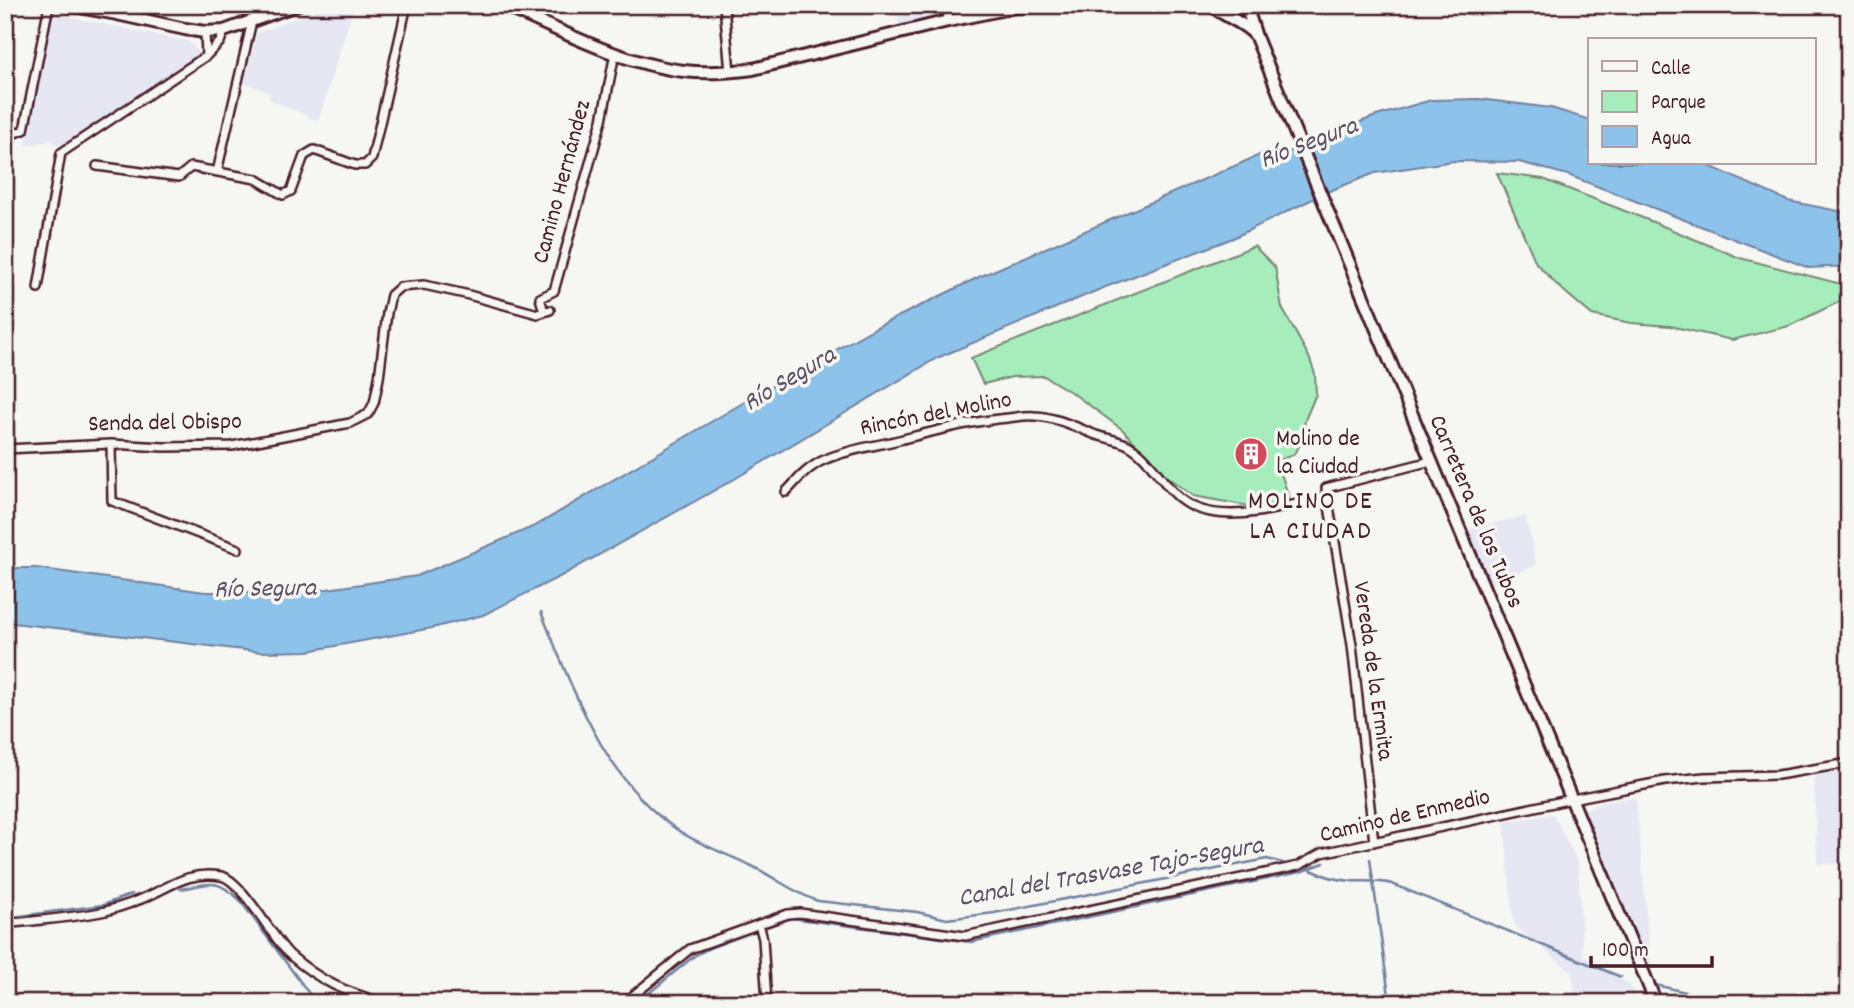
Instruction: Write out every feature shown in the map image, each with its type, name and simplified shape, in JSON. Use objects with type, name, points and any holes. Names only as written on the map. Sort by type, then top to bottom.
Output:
[{"type":"street","points":[[5,136],[24,130],[48,5]]},
{"type":"street","points":[[68,5],[205,32],[224,31],[296,5]]},
{"type":"street","points":[[97,166],[180,177],[191,167],[256,179],[283,195],[292,191],[304,156],[314,150],[355,165],[365,165],[372,158],[407,5]]},
{"type":"street","points":[[503,5],[641,62],[668,69],[699,72],[753,69],[948,21],[1034,5]]},
{"type":"street","points":[[724,5],[730,72]]},
{"type":"street","points":[[947,5],[948,21]]},
{"type":"street","points":[[1212,5],[1248,27],[1256,37]]},
{"type":"street","name":"Carretera de los Tubos","points":[[1247,5],[1256,37],[1656,1003]]},
{"type":"street","points":[[217,172],[253,22]]},
{"type":"street","points":[[38,288],[61,153],[205,56],[220,42],[224,31]]},
{"type":"street","points":[[205,32],[205,56]]},
{"type":"street","name":"Camino Hernández","points":[[547,311],[540,298],[554,291],[602,120],[615,53]]},
{"type":"street","name":"Senda del Obispo","points":[[5,449],[111,444],[164,447],[232,446],[350,423],[368,414],[374,403],[391,295],[400,287],[424,285],[538,314],[547,311]]},
{"type":"street","name":"Rincón del Molino","points":[[786,492],[813,466],[835,456],[957,425],[1034,416],[1064,422],[1128,445],[1179,498],[1197,509],[1248,514],[1327,496]]},
{"type":"street","points":[[111,444],[112,501],[238,549]]},
{"type":"street","points":[[1327,496],[1326,488],[1431,461]]},
{"type":"street","name":"Vereda de la Ermita","points":[[1327,496],[1352,645],[1374,842]]},
{"type":"street","name":"Camino de Enmedio","points":[[624,1003],[690,949],[778,917],[800,913],[965,936],[1298,866],[1322,853],[1572,799],[1685,778],[1778,775],[1849,763]]},
{"type":"street","points":[[5,924],[105,911],[138,901],[170,884],[202,874],[225,876],[244,894],[288,953],[316,976],[348,992],[384,1003]]},
{"type":"street","points":[[759,924],[763,939],[767,1003]]},
{"type":"shaded area","points":[[328,5],[354,5],[318,121],[269,99],[271,93],[244,83],[255,34]]},
{"type":"shaded area","points":[[897,5],[943,5],[944,13],[899,25]]},
{"type":"shaded area","points":[[51,13],[190,42],[200,54],[65,147],[50,141],[26,145]]},
{"type":"shaded area","points":[[1526,516],[1536,565],[1490,584],[1469,529]]},
{"type":"shaded area","points":[[1849,771],[1849,864],[1817,864],[1814,775]]},
{"type":"shaded area","points":[[1636,797],[1652,979],[1584,810],[1605,801]]},
{"type":"shaded area","points":[[1553,814],[1578,863],[1583,955],[1628,984],[1643,1003],[1576,1003],[1572,972],[1514,925],[1504,822]]},
{"type":"green space","points":[[1497,173],[1543,179],[1740,258],[1849,286],[1849,297],[1789,326],[1732,340],[1670,326],[1631,323],[1592,315],[1536,263]]},
{"type":"green space","points":[[1254,246],[1275,267],[1282,308],[1309,357],[1315,374],[1316,394],[1305,420],[1302,442],[1293,455],[1277,461],[1291,504],[1249,506],[1193,496],[1166,476],[1123,430],[1074,394],[1044,376],[1012,377],[983,384],[971,358]]},
{"type":"water","name":"Río Segura","points":[[1479,99],[1551,108],[1588,119],[1588,164],[1705,164],[1788,201],[1849,213],[1849,266],[1809,268],[1568,175],[1519,162],[1454,161],[1375,173],[1327,192],[1233,238],[1103,288],[937,358],[733,480],[561,576],[483,615],[432,628],[308,651],[261,652],[5,622],[5,568],[36,568],[205,592],[306,592],[417,576],[537,525],[875,328],[979,277],[1262,154],[1315,149],[1327,135],[1373,117],[1431,100]]},
{"type":"waterway","name":"Canal del Trasvase Tajo-Segura","points":[[541,612],[579,703],[611,761],[630,787],[679,831],[752,866],[809,898],[917,912],[947,919],[994,913],[1267,859],[1283,863]]},
{"type":"waterway","points":[[1370,859],[1390,1003]]},
{"type":"waterway","name":"Canal del Trasvase Tajo-Segura","points":[[764,928],[791,918],[971,942],[1300,872],[1324,863]]},
{"type":"waterway","name":"Canal del Trasvase Tajo-Segura","points":[[1311,870],[1341,880],[1392,884],[1621,977]]},
{"type":"waterway","name":"Canal del Trasvase Tajo-Segura","points":[[180,889],[206,884],[218,885],[239,899],[316,1003]]},
{"type":"waterway","points":[[5,918],[103,905],[132,894]]},
{"type":"waterway","name":"Canal del Trasvase Tajo-Segura","points":[[637,1003],[694,956],[755,931]]},
{"type":"waterway","name":"Canal del Trasvase Tajo-Segura","points":[[1656,985],[1706,997],[1719,1003]]},
{"type":"place","name":"Molino de la Ciudad","points":[[1251,454]]},
{"type":"district","name":"MOLINO DE LA CIUDAD","points":[[1311,517]]}]
